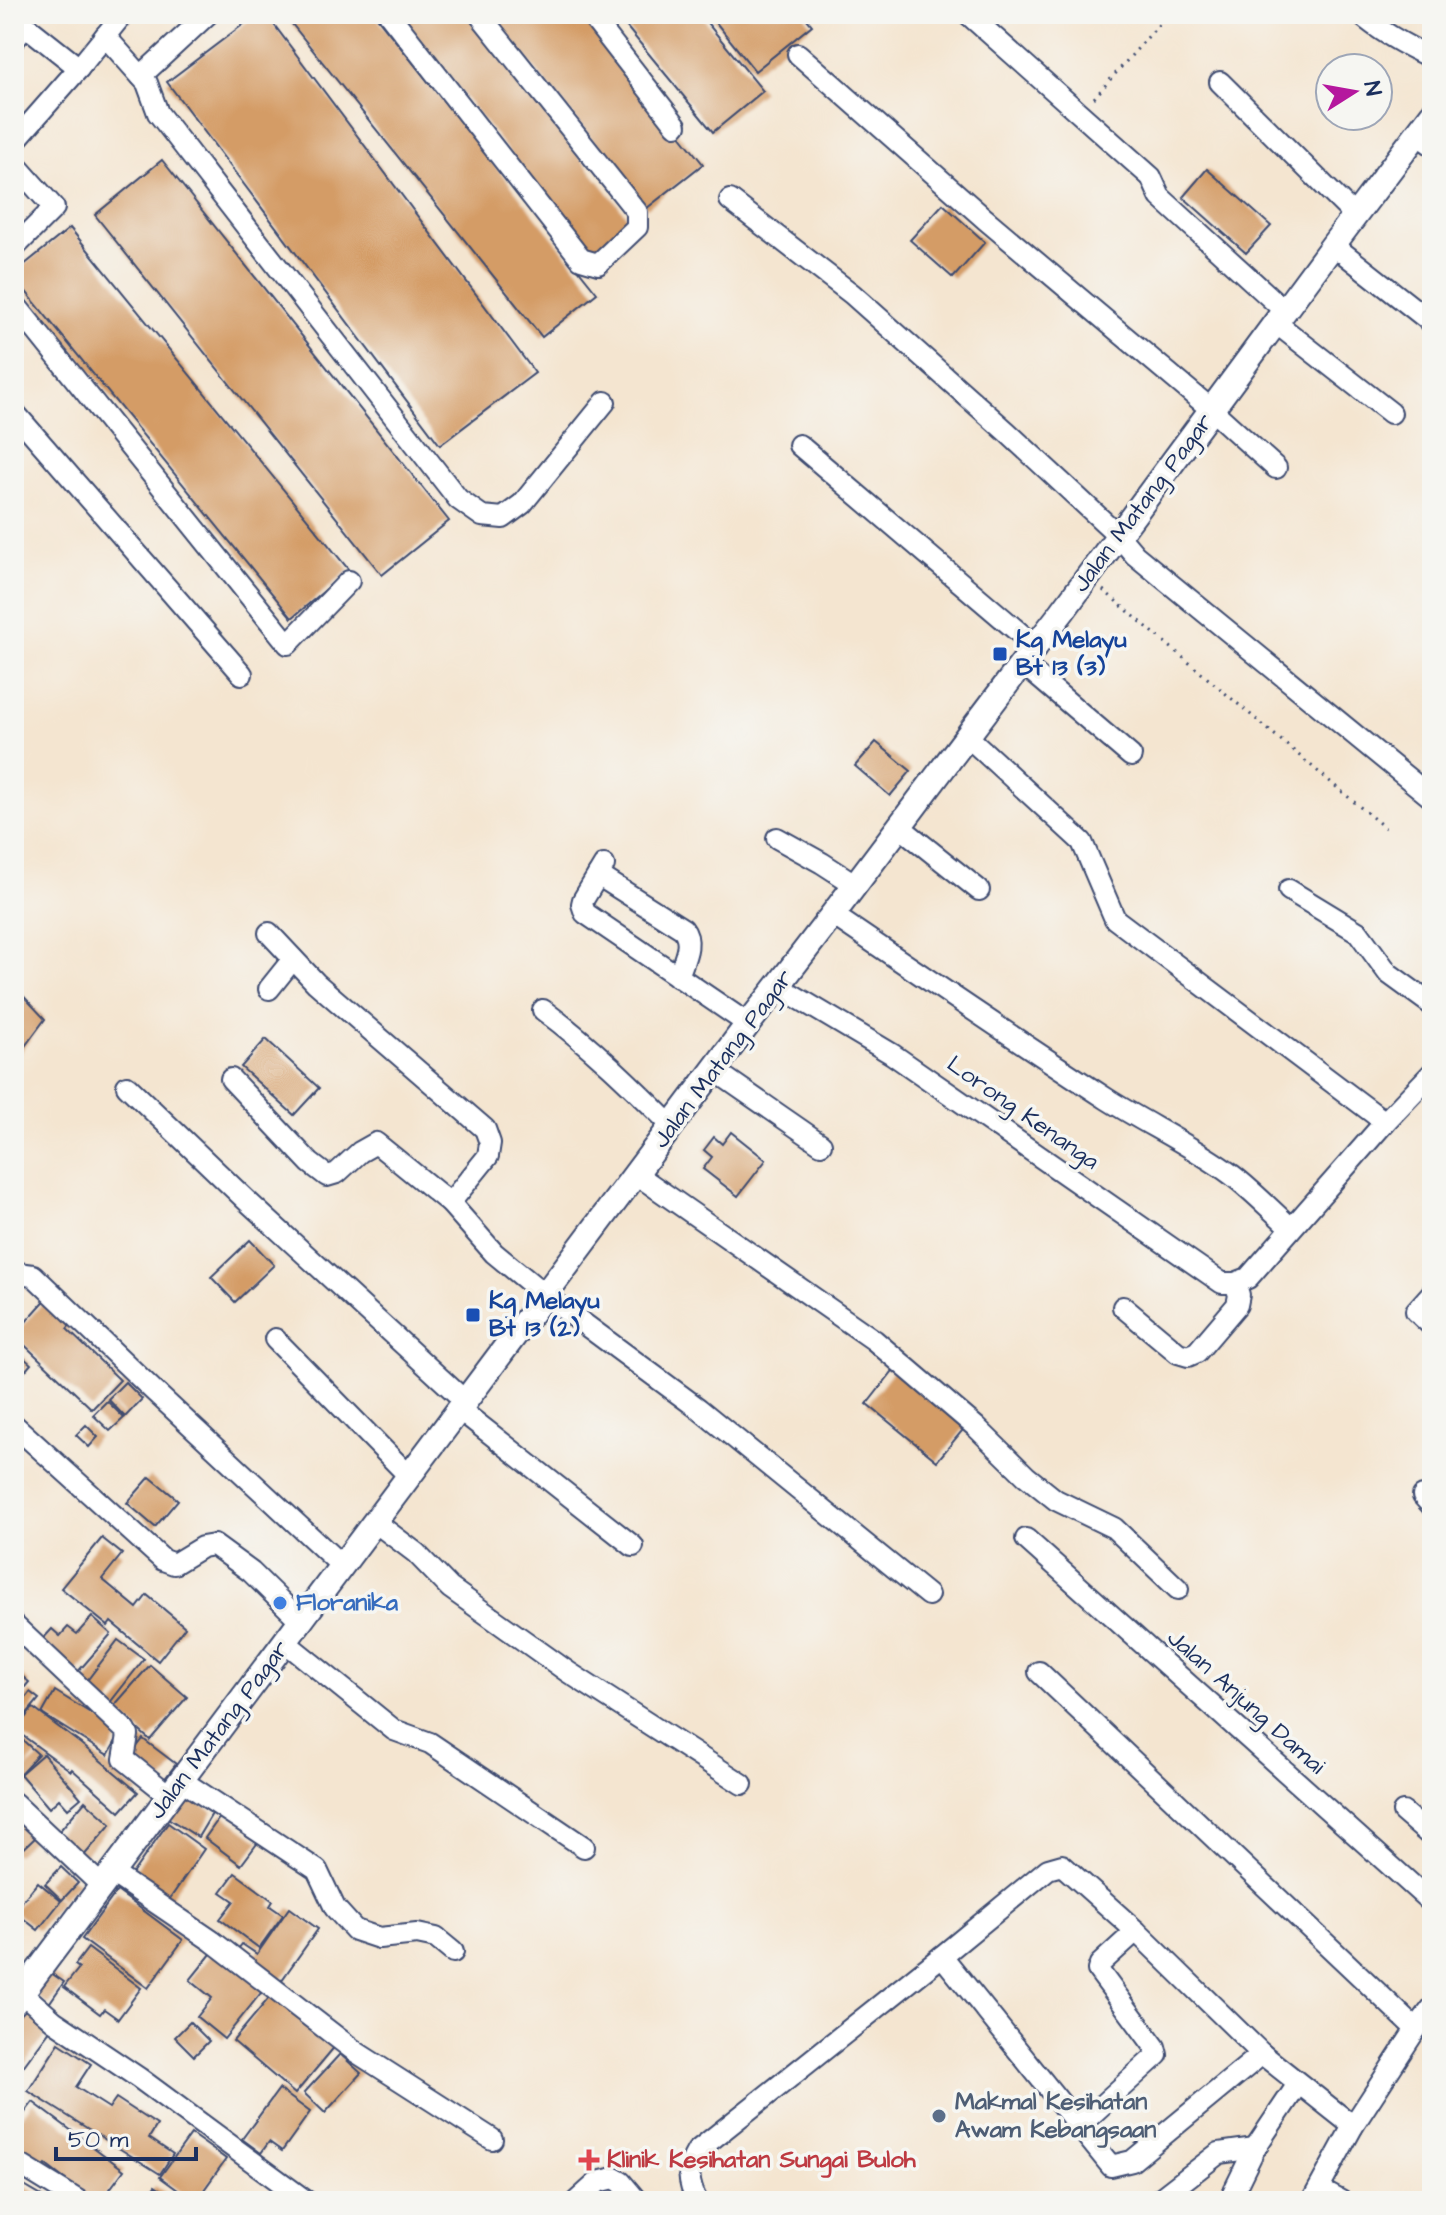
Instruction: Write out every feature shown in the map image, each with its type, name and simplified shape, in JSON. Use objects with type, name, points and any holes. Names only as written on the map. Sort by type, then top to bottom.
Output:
[{"type":"main road","name":"Jalan Matang Pagar","points":[[18,1998],[748,1024],[1088,577],[1333,245],[1425,139],[1432,114]]},
{"type":"street","points":[[14,142],[123,14]]},
{"type":"street","points":[[141,76],[208,14]]},
{"type":"street","points":[[389,14],[581,259],[598,264],[637,227],[637,212],[479,14]]},
{"type":"street","points":[[590,14],[676,125]]},
{"type":"street","points":[[968,14],[1151,177],[1160,197],[1281,317],[1391,413]]},
{"type":"street","points":[[1360,14],[1375,27],[1432,58]]},
{"type":"street","points":[[18,27],[79,68]]},
{"type":"street","points":[[105,36],[147,83],[158,113],[167,126],[458,499],[482,516],[503,518],[522,504],[605,402]]},
{"type":"street","points":[[798,54],[1276,468]]},
{"type":"street","points":[[1220,82],[1355,216]]},
{"type":"street","points":[[14,163],[54,208],[14,248]]},
{"type":"street","points":[[730,200],[852,294],[1007,432],[1118,535],[1135,555],[1432,798]]},
{"type":"street","points":[[1333,245],[1432,323]]},
{"type":"street","points":[[14,303],[288,644],[349,581]]},
{"type":"street","points":[[14,412],[242,674]]},
{"type":"street","points":[[799,445],[1028,655],[1131,756]]},
{"type":"street","points":[[967,736],[1082,842],[1115,919],[1385,1122]]},
{"type":"street","points":[[900,827],[979,890]]},
{"type":"street","points":[[777,838],[856,885]]},
{"type":"street","points":[[678,977],[689,945],[687,934],[601,870],[583,900],[585,913],[678,977],[748,1024]]},
{"type":"street","points":[[1289,890],[1358,932],[1388,973],[1432,1005]]},
{"type":"street","points":[[833,915],[1110,1101],[1232,1175],[1291,1228]]},
{"type":"street","points":[[269,933],[316,983],[485,1129],[490,1143],[488,1156],[450,1203]]},
{"type":"street","points":[[269,989],[293,959]]},
{"type":"street","name":"Lorong Kenanga","points":[[778,986],[892,1054],[1222,1283],[1235,1283]]},
{"type":"street","points":[[543,1010],[615,1068],[672,1126]]},
{"type":"street","points":[[714,1070],[821,1144]]},
{"type":"street","points":[[231,1079],[310,1163],[327,1176],[337,1173],[360,1152],[376,1143],[450,1203],[494,1253],[545,1295],[711,1418],[928,1595]]},
{"type":"street","points":[[127,1086],[462,1405],[633,1546]]},
{"type":"street","points":[[1123,1307],[1178,1353],[1188,1356],[1197,1352],[1237,1305],[1239,1295],[1235,1283],[1248,1278],[1385,1122],[1428,1086]]},
{"type":"street","points":[[636,1174],[874,1340],[976,1427],[1026,1476],[1056,1500],[1114,1528],[1178,1589]]},
{"type":"street","points":[[14,1277],[18,1273],[33,1275],[342,1566]]},
{"type":"street","points":[[1432,1293],[1416,1311],[1432,1326]]},
{"type":"street","points":[[275,1339],[409,1476]]},
{"type":"street","points":[[14,1425],[163,1560],[174,1564],[202,1547],[214,1545],[251,1572],[301,1621]]},
{"type":"street","points":[[375,1522],[416,1553],[450,1588],[568,1672],[742,1784]]},
{"type":"street","name":"Jalan Anjung Damai","points":[[1026,1539],[1432,1903]]},
{"type":"street","points":[[14,1625],[126,1731],[124,1759],[317,1870],[335,1908],[355,1930],[379,1938],[417,1934],[436,1938],[453,1952]]},
{"type":"street","points":[[285,1642],[394,1730],[430,1743],[584,1847]]},
{"type":"street","points":[[1039,1672],[1416,2029]]},
{"type":"street","points":[[14,1803],[107,1880],[212,1941],[356,2052],[492,2139]]},
{"type":"street","points":[[1403,1812],[1432,1837]]},
{"type":"street","points":[[697,2201],[689,2182],[690,2163],[697,2151],[1048,1869],[1062,1865],[1136,1931],[1262,2054],[1353,2126]]},
{"type":"street","points":[[1079,2126],[1157,2055],[1155,2047],[1098,1970],[1100,1964],[1136,1931]]},
{"type":"street","points":[[942,1956],[1111,2166],[1132,2161],[1262,2054]]},
{"type":"street","points":[[18,1998],[139,2078],[306,2201]]},
{"type":"street","points":[[1341,2201],[1315,2195],[1353,2126],[1432,2008]]},
{"type":"street","points":[[1229,2201],[1255,2148],[1298,2084]]},
{"type":"street","points":[[1157,2201],[1219,2153],[1255,2148]]},
{"type":"street","points":[[14,2161],[79,2201]]},
{"type":"street","points":[[577,2201],[598,2182],[614,2178],[637,2201]]},
{"type":"path","points":[[1080,113],[1168,14]]},
{"type":"path","points":[[1088,577],[1385,828]]},
{"type":"building","points":[[257,14],[266,14],[535,373],[440,445],[167,82]]},
{"type":"building","points":[[284,14],[374,14],[597,293],[542,337]]},
{"type":"building","points":[[399,14],[466,14],[633,224],[592,257]]},
{"type":"building","points":[[491,14],[583,14],[703,164],[647,208]]},
{"type":"building","points":[[616,14],[700,14],[763,91],[713,132]]},
{"type":"building","points":[[709,14],[803,14],[812,25],[755,71]]},
{"type":"building","points":[[162,160],[449,521],[382,575],[95,215]]},
{"type":"building","points":[[1207,169],[1271,226],[1246,253],[1183,197]]},
{"type":"building","points":[[943,204],[985,242],[953,278],[910,240]]},
{"type":"building","points":[[70,228],[349,570],[292,618],[14,277],[14,273]]},
{"type":"building","points":[[876,742],[911,771],[890,796],[855,766]]},
{"type":"building","points":[[14,986],[45,1019],[14,1061]]},
{"type":"building","points":[[266,1039],[319,1088],[294,1115],[241,1067]]},
{"type":"building","points":[[731,1132],[766,1160],[738,1196],[703,1169],[712,1157],[704,1150],[714,1137],[722,1144]]},
{"type":"building","points":[[250,1240],[274,1265],[235,1302],[211,1277]]},
{"type":"building","points":[[49,1296],[74,1320],[67,1329],[120,1380],[92,1409],[14,1335]]},
{"type":"building","points":[[16,1351],[31,1364],[14,1384],[14,1353]]},
{"type":"building","points":[[896,1367],[967,1425],[937,1461],[867,1404]]},
{"type":"building","points":[[125,1382],[142,1399],[125,1417],[108,1399]]},
{"type":"building","points":[[107,1401],[124,1418],[110,1431],[93,1415]]},
{"type":"building","points":[[86,1425],[98,1437],[89,1447],[76,1435]]},
{"type":"building","points":[[150,1477],[178,1500],[155,1527],[127,1503]]},
{"type":"building","points":[[102,1538],[122,1554],[102,1579],[137,1608],[147,1595],[185,1627],[158,1661],[111,1622],[108,1626],[61,1588]]},
{"type":"building","points":[[92,1617],[111,1634],[76,1674],[40,1642],[52,1629],[60,1636],[68,1627],[77,1634]]},
{"type":"building","points":[[118,1640],[144,1659],[108,1705],[83,1686]]},
{"type":"building","points":[[150,1665],[187,1697],[150,1740],[113,1707]]},
{"type":"building","points":[[14,1669],[29,1682],[14,1700]]},
{"type":"building","points":[[55,1691],[121,1732],[108,1755],[42,1714]]},
{"type":"building","points":[[30,1692],[39,1699],[25,1716],[17,1709]]},
{"type":"building","points":[[33,1708],[138,1792],[120,1812],[72,1769],[15,1730]]},
{"type":"building","points":[[17,1735],[38,1754],[14,1780],[14,1738]]},
{"type":"building","points":[[143,1739],[176,1764],[163,1781],[130,1756]]},
{"type":"building","points":[[43,1754],[81,1798],[68,1809],[59,1799],[49,1808],[20,1774]]},
{"type":"building","points":[[183,1793],[213,1812],[198,1837],[168,1818]]},
{"type":"building","points":[[85,1801],[111,1824],[82,1858],[56,1835]]},
{"type":"building","points":[[14,1814],[36,1837],[17,1855],[14,1852]]},
{"type":"building","points":[[222,1814],[259,1841],[241,1865],[205,1838]]},
{"type":"building","points":[[168,1823],[204,1849],[169,1900],[132,1874]]},
{"type":"building","points":[[61,1867],[78,1883],[62,1900],[45,1884]]},
{"type":"building","points":[[235,1873],[273,1901],[270,1906],[283,1915],[259,1948],[220,1919],[234,1901],[221,1892]]},
{"type":"building","points":[[38,1882],[61,1901],[38,1930],[14,1911]]},
{"type":"building","points":[[117,1891],[183,1940],[148,1988],[82,1939]]},
{"type":"building","points":[[289,1908],[318,1929],[279,1984],[235,1953],[242,1944],[257,1954]]},
{"type":"building","points":[[88,1948],[141,1988],[118,2019],[104,2009],[100,2014],[64,1987],[79,1968],[75,1965]]},
{"type":"building","points":[[215,1949],[264,1989],[224,2039],[197,2017],[212,1998],[190,1980]]},
{"type":"building","points":[[48,1971],[64,1982],[48,2005],[32,1993]]},
{"type":"building","points":[[274,1992],[336,2045],[295,2094],[233,2041]]},
{"type":"building","points":[[25,2006],[53,2026],[14,2079],[14,2022]]},
{"type":"building","points":[[190,2022],[209,2041],[194,2056],[175,2037]]},
{"type":"building","points":[[59,2043],[91,2064],[76,2087],[109,2108],[116,2098],[157,2125],[149,2138],[173,2154],[160,2174],[28,2091]]},
{"type":"building","points":[[340,2054],[361,2073],[325,2113],[304,2093]]},
{"type":"building","points":[[279,2089],[310,2112],[282,2151],[269,2142],[261,2153],[242,2139]]},
{"type":"building","points":[[33,2102],[124,2170],[101,2201],[93,2201],[46,2165],[42,2169],[14,2148],[14,2127]]},
{"type":"building","points":[[191,2134],[226,2159],[196,2201],[160,2177]]},
{"type":"building","points":[[14,2180],[43,2197],[41,2201],[14,2201]]},
{"type":"building","points":[[155,2186],[178,2201],[145,2201]]},
{"type":"place","name":"Kg Melayu Bt 13 (3)","points":[[1000,654]]},
{"type":"place","name":"Kg Melayu Bt 13 (2)","points":[[473,1315]]},
{"type":"place","name":"Floranika","points":[[280,1603]]},
{"type":"place","name":"Makmal Kesihatan Awam Kebangsaan","points":[[939,2116]]},
{"type":"place","name":"Klinik Kesihatan Sungai Buloh","points":[[589,2160]]}]
